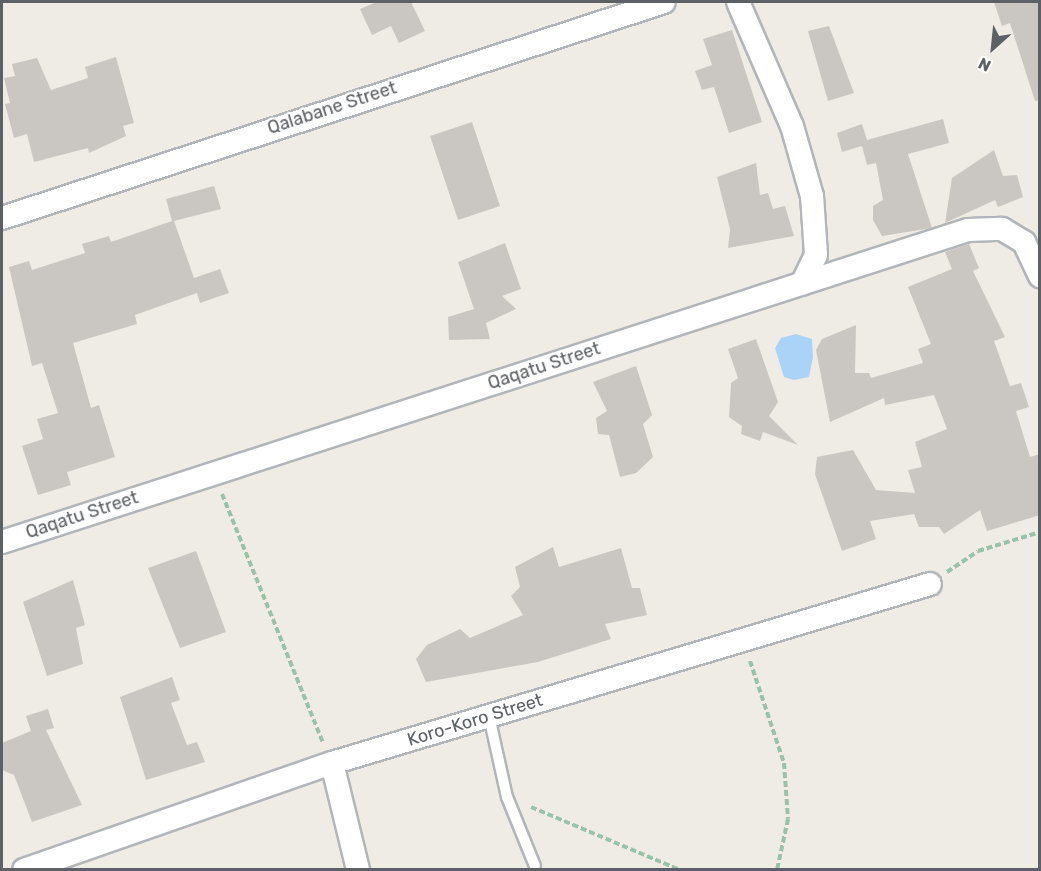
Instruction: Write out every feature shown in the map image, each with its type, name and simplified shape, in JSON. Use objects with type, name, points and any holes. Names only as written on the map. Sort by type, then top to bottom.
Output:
[{"type":"street","name":"Qalabane Street","points":[[2,218],[664,2]]},
{"type":"street","points":[[738,2],[792,126],[812,196],[816,255],[802,284]]},
{"type":"street","name":"Qaqatu Street","points":[[2,542],[968,230],[1002,229],[1024,242],[1040,277]]},
{"type":"street","name":"Koro-Koro Street","points":[[24,870],[332,763],[930,584]]},
{"type":"street","points":[[332,763],[358,870]]},
{"type":"lane","points":[[489,716],[507,797],[535,866]]},
{"type":"path","points":[[213,472],[332,763]]},
{"type":"path","points":[[930,584],[978,551],[1040,532]]},
{"type":"path","points":[[743,639],[784,763],[788,819],[777,870]]},
{"type":"path","points":[[507,797],[680,870]]},
{"type":"water","points":[[796,334],[812,339],[813,357],[809,377],[794,380],[784,377],[775,348],[781,338]]},
{"type":"building","points":[[377,2],[411,2],[425,31],[399,43],[391,26],[372,35],[360,9]]},
{"type":"building","points":[[994,2],[1040,2],[1040,100],[1035,101],[1010,23],[1002,26]]},
{"type":"building","points":[[829,26],[854,93],[828,101],[808,31]]},
{"type":"building","points":[[732,30],[762,122],[729,133],[714,87],[702,90],[695,71],[712,65],[703,39]]},
{"type":"building","points":[[116,57],[134,123],[123,126],[126,136],[89,153],[88,148],[34,162],[27,134],[14,138],[5,104],[10,103],[4,78],[15,76],[12,64],[37,58],[51,90],[88,78],[85,67]]},
{"type":"building","points":[[943,119],[949,143],[908,154],[932,228],[882,236],[873,220],[873,206],[883,200],[876,163],[867,165],[862,146],[842,152],[837,133],[862,124],[867,140]]},
{"type":"building","points":[[472,122],[500,206],[458,220],[430,136]]},
{"type":"building","points":[[994,150],[1003,176],[1017,175],[1023,197],[998,207],[995,200],[945,223],[952,178]]},
{"type":"building","points":[[756,163],[760,195],[768,193],[773,209],[785,206],[794,236],[728,248],[730,229],[717,177]]},
{"type":"building","points":[[214,186],[221,209],[174,221],[194,278],[220,269],[229,293],[200,303],[197,293],[135,315],[137,324],[73,343],[91,408],[99,405],[115,457],[67,472],[71,485],[38,495],[22,446],[43,439],[37,419],[58,413],[42,363],[32,366],[9,267],[29,261],[32,270],[85,253],[82,244],[109,236],[111,242],[172,221],[166,199]]},
{"type":"building","points":[[505,243],[521,289],[502,296],[516,309],[486,323],[490,339],[449,340],[448,317],[474,309],[458,262]]},
{"type":"building","points":[[969,244],[979,268],[973,271],[1005,337],[994,341],[1010,386],[1021,383],[1029,407],[1016,411],[1030,457],[1040,454],[1040,515],[987,531],[980,510],[944,534],[939,527],[919,527],[914,514],[870,521],[876,539],[842,551],[815,474],[817,457],[853,450],[876,490],[915,493],[908,470],[922,467],[915,442],[947,429],[934,395],[885,405],[884,398],[830,422],[816,350],[822,339],[856,325],[855,373],[869,373],[871,378],[923,363],[918,349],[931,344],[908,287],[952,269],[945,252]]},
{"type":"building","points":[[756,339],[778,402],[769,416],[798,445],[763,432],[760,441],[741,434],[742,426],[729,417],[731,383],[738,378],[728,349]]},
{"type":"building","points":[[636,366],[652,415],[643,424],[653,457],[636,473],[620,477],[609,435],[598,434],[596,418],[607,411],[593,382]]},
{"type":"building","points":[[553,547],[559,567],[621,548],[632,588],[640,588],[647,615],[605,624],[611,639],[538,662],[426,682],[416,659],[427,645],[460,629],[470,638],[523,615],[511,596],[520,587],[515,567]]},
{"type":"building","points":[[196,551],[226,632],[180,648],[148,568]]},
{"type":"building","points":[[73,580],[85,625],[76,628],[83,664],[47,676],[23,602]]},
{"type":"building","points":[[172,677],[180,700],[171,703],[187,745],[197,742],[205,762],[146,780],[120,697]]},
{"type":"building","points":[[48,709],[54,728],[46,730],[82,805],[32,822],[14,775],[2,770],[2,743],[31,731],[26,716]]}]
